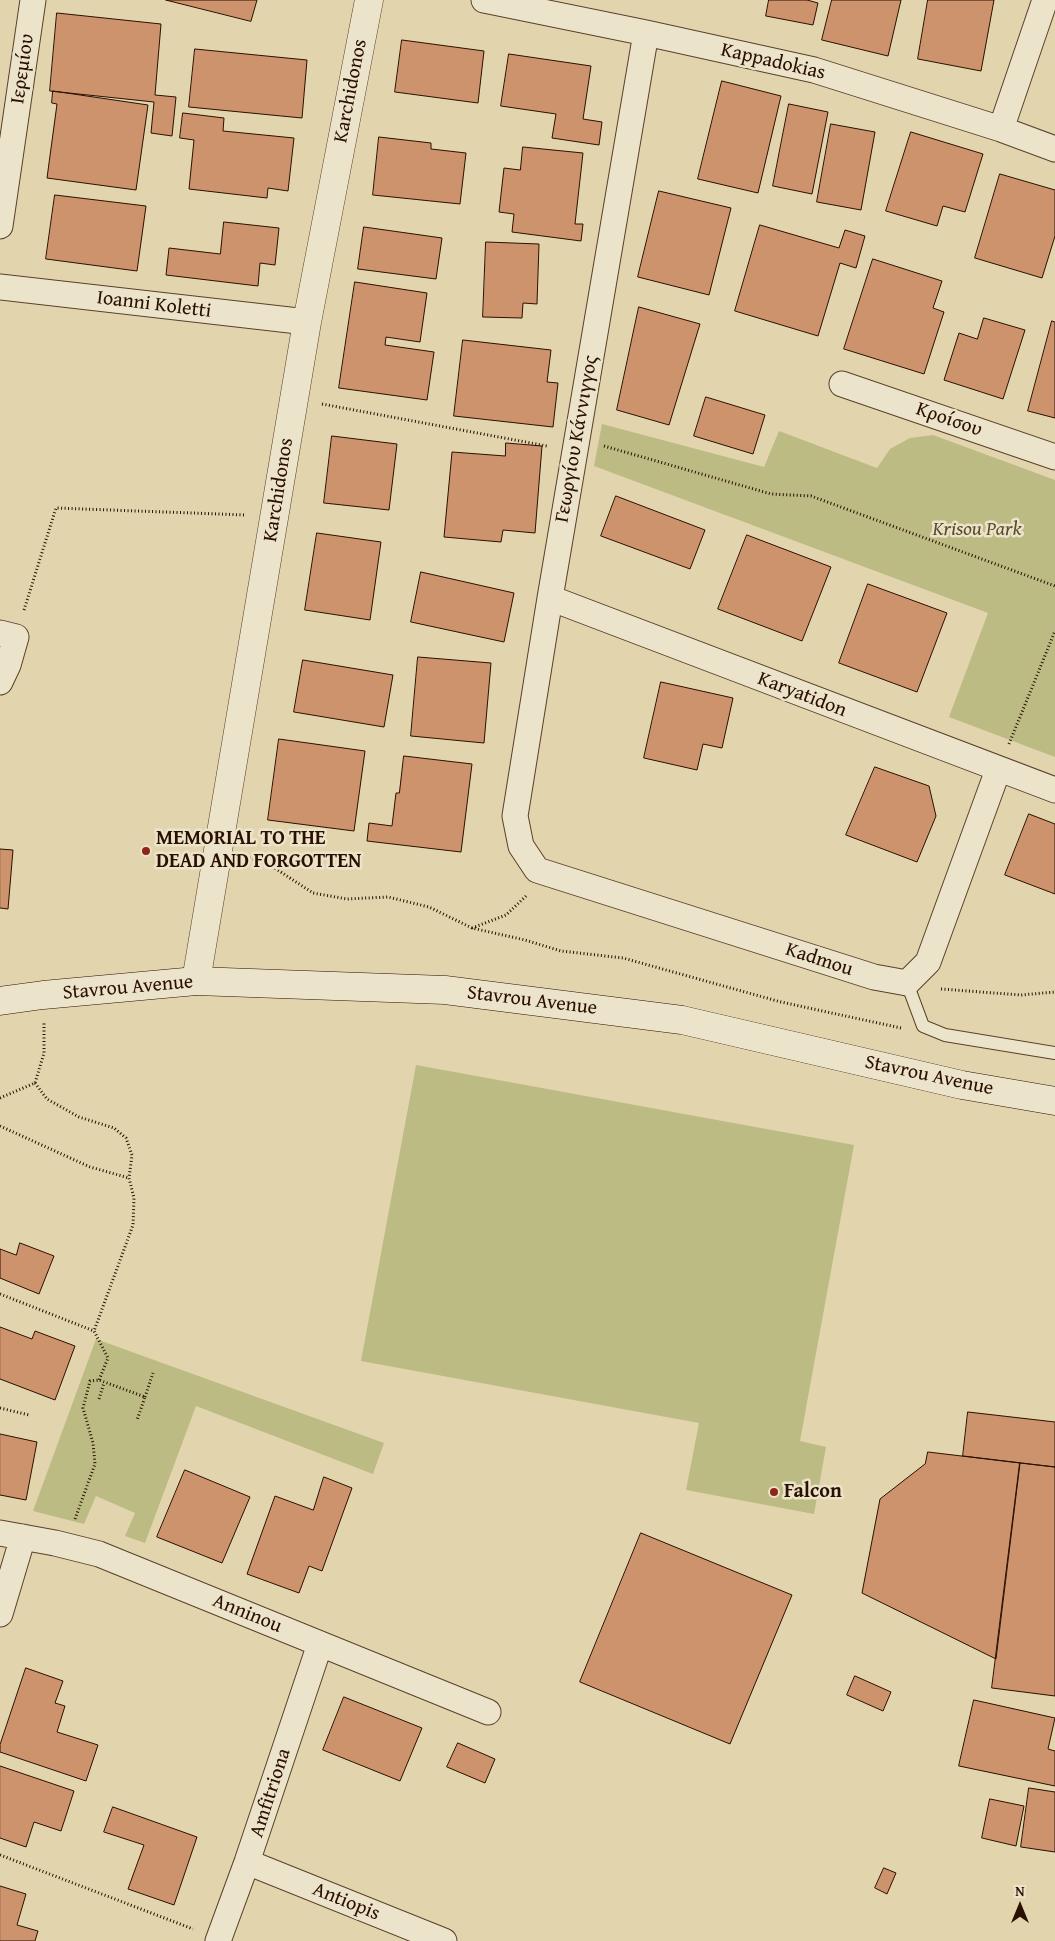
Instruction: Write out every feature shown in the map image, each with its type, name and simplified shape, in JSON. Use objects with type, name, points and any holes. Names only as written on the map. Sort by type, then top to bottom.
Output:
[{"type":"main road","name":"Karchidonos","points":[[196,981],[307,322],[369,0]]},
{"type":"main road","name":"Stavrou Avenue","points":[[0,1001],[43,995],[196,981],[445,990],[682,1020],[962,1085],[1055,1100]]},
{"type":"street","name":"Ιερεμίου","points":[[0,226],[33,0]]},
{"type":"street","name":"Kappadokias","points":[[484,0],[814,70],[1001,129],[1055,149]]},
{"type":"street","points":[[1001,129],[1045,0]]},
{"type":"street","name":"Γεωργίου Κάννιγγος","points":[[536,870],[521,846],[515,816],[646,33]]},
{"type":"street","name":"Ioanni Koletti","points":[[0,287],[307,322]]},
{"type":"street","name":"Κροίσου","points":[[842,384],[1055,457]]},
{"type":"street","name":"Karyatidon","points":[[550,598],[998,770],[1055,790]]},
{"type":"street","points":[[0,682],[8,665],[8,635]]},
{"type":"street","points":[[907,982],[928,962],[998,770]]},
{"type":"street","name":"Kadmou","points":[[536,870],[874,977],[907,982]]},
{"type":"street","points":[[0,1614],[11,1535]]},
{"type":"street","name":"Anninou","points":[[11,1535],[99,1554],[488,1712]]},
{"type":"street","name":"Amfitriona","points":[[219,1940],[248,1862],[320,1644]]},
{"type":"street","name":"Antiopis","points":[[248,1862],[444,1941]]},
{"type":"lane","points":[[907,982],[923,1026],[945,1035],[1055,1053]]},
{"type":"path","points":[[294,399],[576,445],[771,494],[811,496],[1055,586]]},
{"type":"path","points":[[8,635],[56,508],[275,516]]},
{"type":"path","points":[[998,770],[1055,631]]},
{"type":"path","points":[[218,849],[267,863],[313,893],[347,899],[388,897],[429,908],[472,928],[525,940],[561,951],[622,958],[782,1002],[899,1028],[923,1026]]},
{"type":"path","points":[[472,928],[506,915],[525,898],[536,870]]},
{"type":"path","points":[[907,982],[953,990],[1021,995],[1055,992]]},
{"type":"path","points":[[43,995],[44,1053],[35,1083],[46,1100],[79,1117],[114,1128],[126,1138],[132,1155],[129,1178],[134,1198],[133,1225],[94,1331]]},
{"type":"path","points":[[0,1098],[35,1083]]},
{"type":"path","points":[[0,1126],[90,1167],[129,1178]]},
{"type":"path","points":[[0,1294],[94,1331],[108,1358],[99,1380]]},
{"type":"path","points":[[137,1420],[153,1373]]},
{"type":"path","points":[[74,1522],[95,1464],[93,1443],[83,1408],[90,1381],[99,1380],[145,1397]]},
{"type":"path","points":[[99,1399],[104,1383]]},
{"type":"path","points":[[0,1408],[29,1415]]},
{"type":"path","points":[[0,1855],[219,1940]]},
{"type":"green space","name":"Krisou Park","points":[[602,424],[764,467],[779,431],[877,468],[890,449],[910,438],[933,435],[1055,480],[1055,757],[949,717],[988,613],[594,466]]},
{"type":"green space","points":[[416,1065],[854,1145],[800,1441],[826,1447],[814,1514],[686,1490],[699,1423],[361,1361]]},
{"type":"green space","points":[[96,1339],[384,1443],[373,1474],[196,1406],[145,1543],[125,1536],[135,1513],[96,1496],[84,1524],[33,1511]]},
{"type":"building","points":[[166,0],[257,0],[251,21]]},
{"type":"building","points":[[769,0],[807,0],[818,3],[813,25],[766,16]]},
{"type":"building","points":[[832,0],[901,0],[888,56],[822,40]]},
{"type":"building","points":[[928,0],[994,0],[981,71],[918,59]]},
{"type":"building","points":[[57,13],[161,24],[155,95],[176,97],[172,136],[151,133],[154,102],[50,91]]},
{"type":"building","points":[[402,40],[484,51],[478,103],[395,92]]},
{"type":"building","points":[[195,49],[307,60],[302,118],[189,107]]},
{"type":"building","points":[[509,54],[591,66],[583,119],[602,122],[599,145],[552,138],[556,114],[501,106]]},
{"type":"building","points":[[722,81],[781,96],[758,193],[698,179]]},
{"type":"building","points":[[53,91],[148,105],[136,190],[47,178],[57,104],[52,103]]},
{"type":"building","points":[[789,104],[828,112],[812,194],[773,186]]},
{"type":"building","points":[[183,113],[224,118],[223,131],[294,138],[288,191],[268,188],[267,198],[189,189],[194,140],[180,138]]},
{"type":"building","points":[[831,124],[875,132],[861,210],[817,202]]},
{"type":"building","points":[[911,132],[983,154],[965,212],[943,206],[937,226],[886,211]]},
{"type":"building","points":[[379,137],[431,143],[431,149],[466,153],[460,204],[373,195]]},
{"type":"building","points":[[523,147],[583,153],[575,224],[583,224],[581,241],[512,232],[514,214],[499,212],[504,168],[520,170]]},
{"type":"building","points":[[1000,174],[1055,190],[1055,236],[1042,278],[975,258]]},
{"type":"building","points":[[659,191],[731,208],[709,295],[638,277]]},
{"type":"building","points":[[55,195],[146,206],[137,271],[46,259]]},
{"type":"building","points":[[224,222],[279,228],[275,265],[260,263],[258,286],[166,275],[169,248],[220,254]]},
{"type":"building","points":[[760,225],[839,248],[845,230],[865,236],[856,268],[840,263],[818,336],[735,311]]},
{"type":"building","points":[[364,227],[442,238],[436,279],[358,269]]},
{"type":"building","points":[[486,242],[539,244],[537,304],[523,303],[522,318],[483,317]]},
{"type":"building","points":[[873,259],[942,281],[933,308],[944,312],[924,374],[844,349]]},
{"type":"building","points":[[355,282],[427,293],[420,342],[386,337],[385,345],[434,352],[427,400],[339,388]]},
{"type":"building","points":[[639,307],[700,324],[669,425],[617,410]]},
{"type":"building","points":[[984,318],[1025,330],[1003,399],[944,380],[959,333],[977,339]]},
{"type":"building","points":[[1052,321],[1055,322],[1055,418],[1028,411]]},
{"type":"building","points":[[463,340],[551,350],[547,382],[558,383],[553,427],[454,416]]},
{"type":"building","points":[[706,397],[765,415],[753,454],[694,436]]},
{"type":"building","points":[[332,436],[397,444],[389,510],[324,503]]},
{"type":"building","points":[[506,443],[542,446],[535,533],[503,530],[501,542],[444,537],[452,452],[505,456]]},
{"type":"building","points":[[616,496],[705,530],[690,569],[601,536]]},
{"type":"building","points":[[317,533],[381,542],[370,620],[305,610]]},
{"type":"building","points":[[747,535],[831,567],[802,641],[718,609]]},
{"type":"building","points":[[421,572],[514,593],[504,642],[411,622]]},
{"type":"building","points":[[868,584],[947,613],[917,692],[839,663]]},
{"type":"building","points":[[418,657],[491,663],[484,743],[411,736]]},
{"type":"building","points":[[303,660],[393,675],[384,727],[294,712]]},
{"type":"building","points":[[661,682],[733,698],[722,748],[703,744],[697,770],[644,758]]},
{"type":"building","points":[[279,739],[365,751],[354,831],[268,820]]},
{"type":"building","points":[[404,756],[472,764],[461,852],[367,841],[369,823],[392,826],[396,793],[399,793]]},
{"type":"building","points":[[875,767],[929,786],[936,816],[917,862],[846,835]]},
{"type":"building","points":[[1029,814],[1055,824],[1055,894],[1005,875]]},
{"type":"building","points":[[0,849],[13,850],[8,909],[0,908]]},
{"type":"building","points":[[20,1243],[54,1256],[39,1294],[0,1278],[0,1249],[16,1255]]},
{"type":"building","points":[[0,1327],[32,1339],[35,1331],[75,1346],[55,1400],[0,1379]]},
{"type":"building","points":[[968,1412],[1055,1422],[1055,1467],[963,1456]]},
{"type":"building","points":[[0,1434],[37,1442],[26,1500],[0,1495]]},
{"type":"building","points":[[928,1452],[1020,1463],[996,1659],[862,1593],[880,1499],[925,1464]]},
{"type":"building","points":[[1020,1463],[1055,1467],[1055,1696],[992,1688]]},
{"type":"building","points":[[185,1470],[250,1497],[222,1563],[157,1537]]},
{"type":"building","points":[[324,1477],[352,1488],[322,1571],[309,1566],[299,1593],[247,1574],[275,1496],[313,1510]]},
{"type":"building","points":[[641,1533],[792,1595],[730,1744],[580,1682]]},
{"type":"building","points":[[26,1668],[63,1681],[55,1703],[65,1706],[57,1732],[98,1745],[86,1781],[0,1752],[0,1745]]},
{"type":"building","points":[[855,1676],[891,1692],[883,1711],[847,1695]]},
{"type":"building","points":[[344,1697],[422,1728],[400,1781],[323,1750]]},
{"type":"building","points":[[974,1700],[1055,1718],[1048,1749],[1055,1751],[1055,1786],[959,1766]]},
{"type":"building","points":[[458,1743],[495,1759],[485,1783],[447,1767]]},
{"type":"building","points":[[0,1766],[74,1791],[61,1831],[34,1822],[26,1847],[0,1838]]},
{"type":"building","points":[[1029,1788],[1055,1792],[1055,1852],[1021,1847]]},
{"type":"building","points":[[990,1799],[1024,1806],[1016,1846],[982,1838]]},
{"type":"building","points":[[113,1807],[197,1837],[174,1905],[128,1889],[144,1845],[104,1832]]},
{"type":"building","points":[[884,1868],[896,1873],[887,1894],[875,1888]]},
{"type":"building","points":[[0,1886],[26,1894],[17,1925],[38,1931],[35,1941],[0,1941]]},
{"type":"place","name":"MEMORIAL TO THE DEAD AND FORGOTTEN","points":[[146,851]]},
{"type":"place","name":"Falcon","points":[[774,1492]]}]
